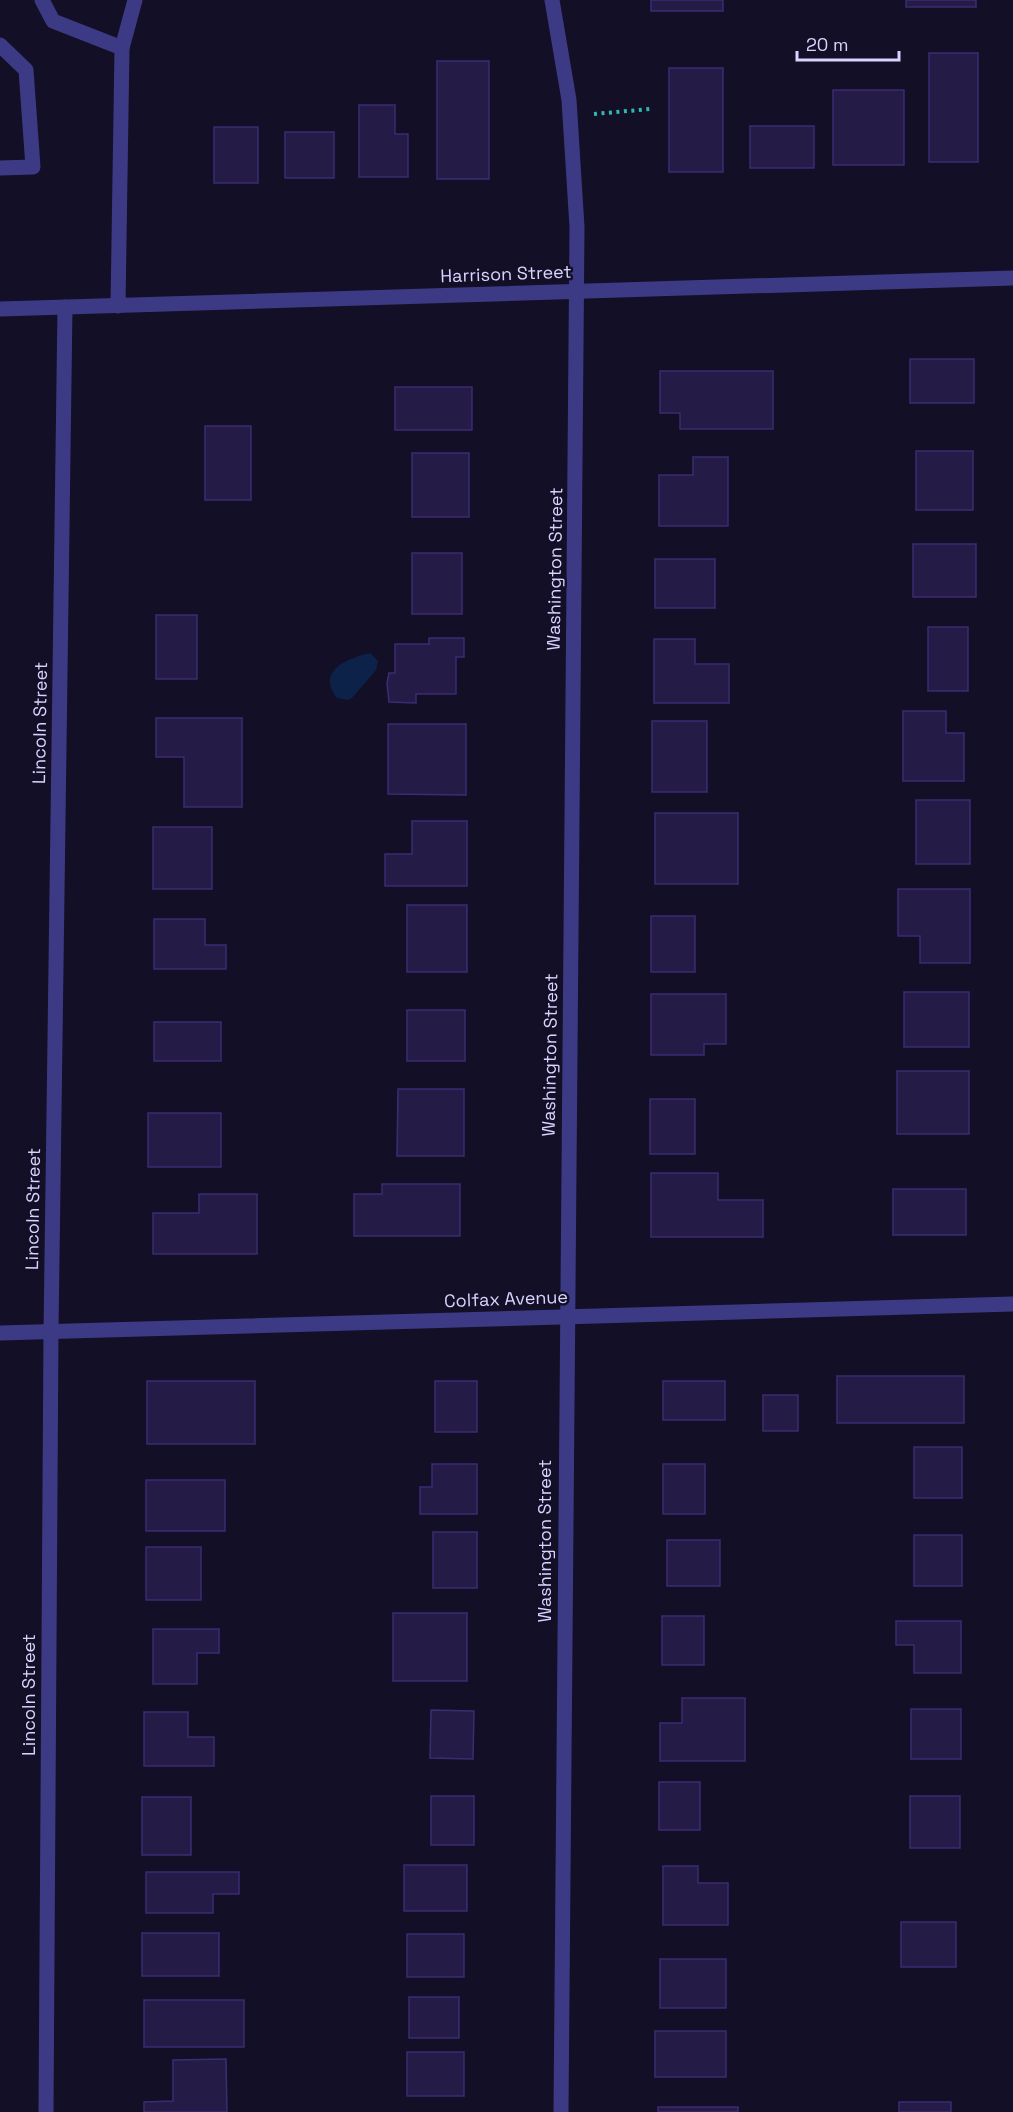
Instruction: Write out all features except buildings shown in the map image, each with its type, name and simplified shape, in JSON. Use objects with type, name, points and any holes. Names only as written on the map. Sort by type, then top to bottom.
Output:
[{"type":"street","points":[[42,0],[53,21],[122,48]]},
{"type":"street","points":[[118,306],[122,48],[135,0]]},
{"type":"street","name":"Washington Street","points":[[552,0],[570,116],[578,227],[566,1317],[561,2112]]},
{"type":"street","points":[[0,45],[26,70],[33,167],[0,168]]},
{"type":"street","name":"Harrison Street","points":[[0,309],[1013,278]]},
{"type":"street","name":"Lincoln Street","points":[[46,2112],[51,1332],[65,307]]},
{"type":"street","name":"Colfax Avenue","points":[[0,1333],[1013,1304]]},
{"type":"path","points":[[570,116],[650,109]]},
{"type":"water","points":[[370,653],[378,661],[376,670],[352,698],[348,700],[337,698],[331,688],[332,673],[345,662]]}]
